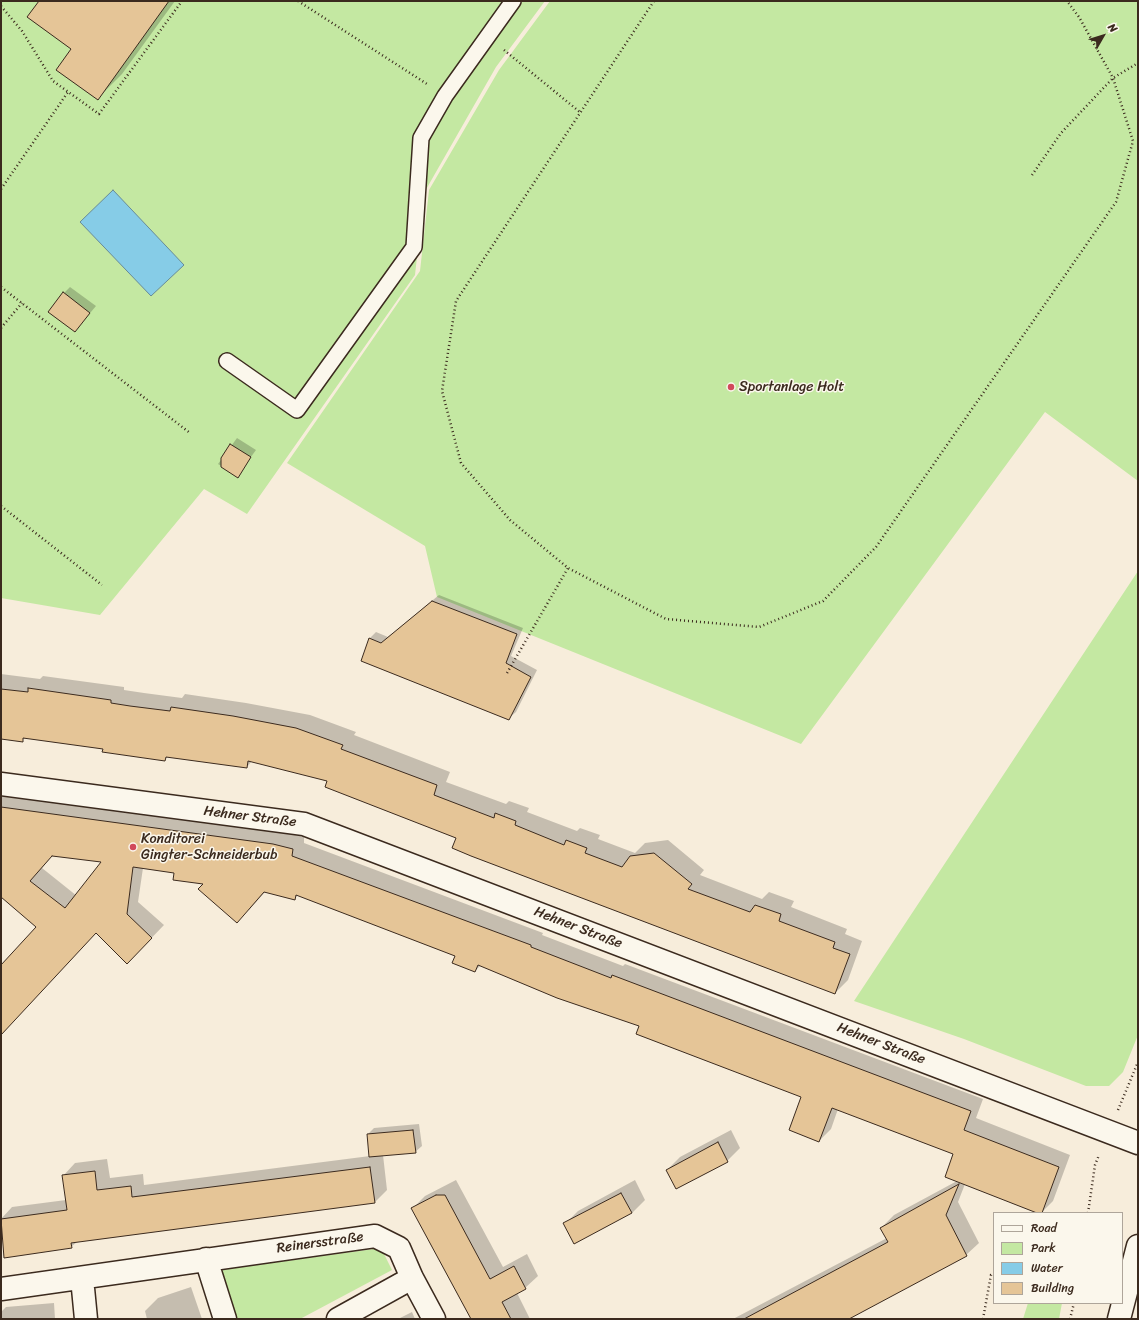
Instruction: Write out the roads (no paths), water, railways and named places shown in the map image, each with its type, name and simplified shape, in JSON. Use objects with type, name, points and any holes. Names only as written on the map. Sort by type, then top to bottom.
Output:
[{"type":"street","name":"Hehner Straße","points":[[1,784],[304,824],[1138,1143]]},
{"type":"street","name":"Reinersstraße","points":[[1,1288],[82,1278],[206,1259],[375,1236],[399,1248],[412,1278],[434,1319]]},
{"type":"street","points":[[1120,1319],[1138,1246]]},
{"type":"street","points":[[206,1259],[225,1319]]},
{"type":"street","points":[[82,1278],[86,1319]]},
{"type":"street","points":[[338,1319],[412,1278]]},
{"type":"lane","points":[[227,361],[298,410],[414,247],[421,138],[445,96],[486,36],[513,1]]},
{"type":"water","points":[[113,190],[184,265],[151,296],[80,222]]},
{"type":"place","name":"Sportanlage Holt","points":[[731,387]]},
{"type":"place","name":"Konditorei Gingter-Schneiderbub","points":[[133,847]]}]
